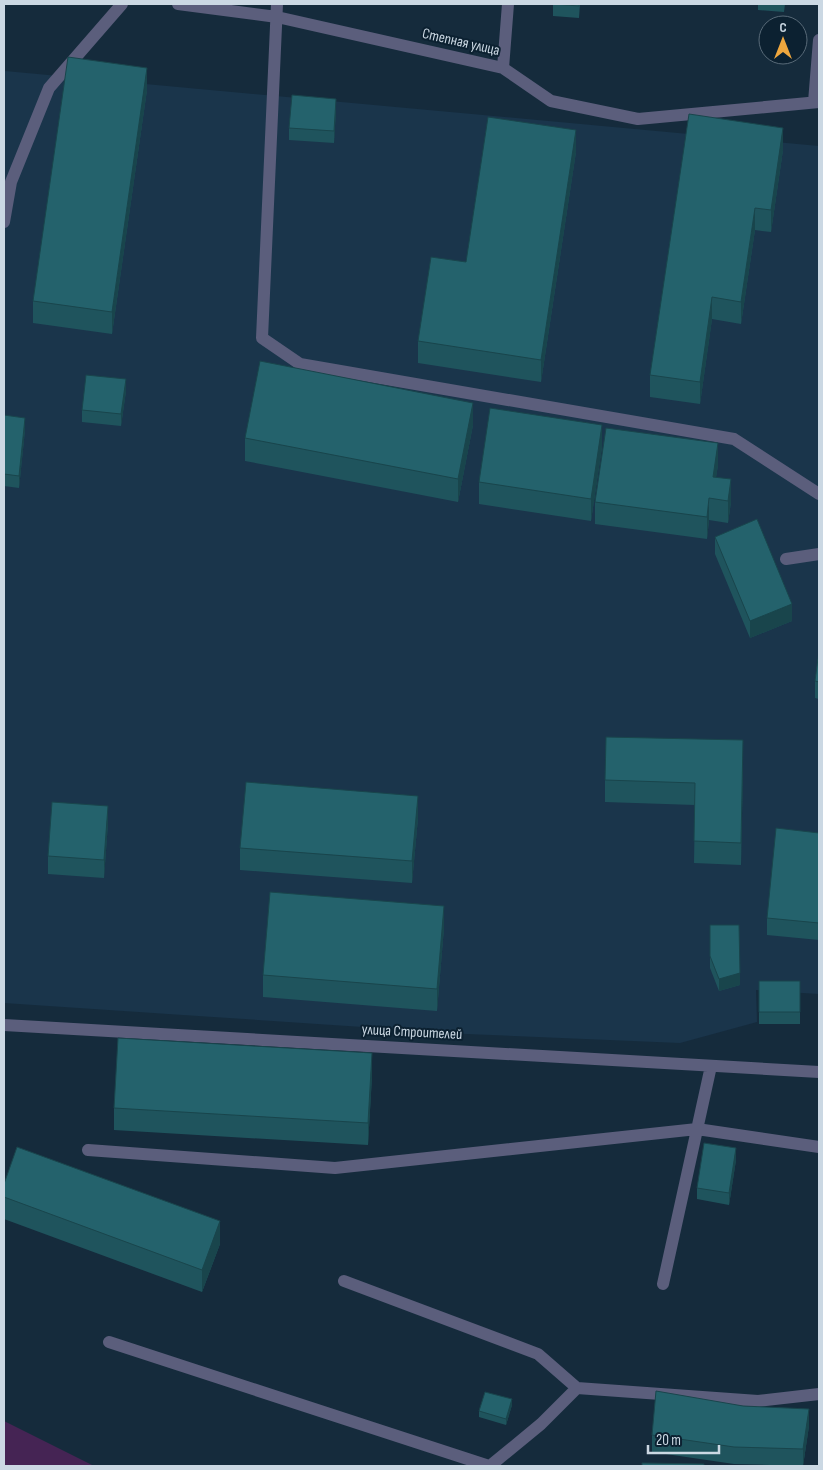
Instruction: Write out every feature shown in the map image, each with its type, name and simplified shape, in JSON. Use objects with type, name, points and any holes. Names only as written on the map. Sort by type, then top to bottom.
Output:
[{"type":"street","points":[[4,222],[11,182],[49,88],[122,4]]},
{"type":"street","name":"Степная улица","points":[[178,4],[276,17],[503,68],[551,101],[638,119],[816,102]]},
{"type":"street","points":[[277,4],[262,338],[300,364],[734,439],[819,494]]},
{"type":"street","points":[[503,68],[508,4]]},
{"type":"street","points":[[816,102],[819,40]]},
{"type":"street","points":[[786,559],[819,554]]},
{"type":"street","name":"улица Строителей","points":[[4,1025],[819,1072]]},
{"type":"street","points":[[663,1284],[711,1066]]},
{"type":"street","points":[[88,1150],[335,1168],[697,1129],[819,1148]]},
{"type":"street","points":[[344,1281],[538,1354],[577,1388],[758,1401],[819,1394]]},
{"type":"street","points":[[109,1342],[490,1466],[541,1424],[577,1388]]},
{"type":"shaded area","points":[[5,71],[819,146],[819,994],[756,990],[757,1022],[680,1043],[467,1034],[4,1003]]},
{"type":"shaded area","points":[[4,1421],[94,1466],[4,1466]]},
{"type":"building","points":[[553,4],[579,4],[579,6]]},
{"type":"building","points":[[68,57],[147,68],[112,312],[33,301]]},
{"type":"building","points":[[292,95],[336,99],[334,131],[289,128]]},
{"type":"building","points":[[689,114],[783,128],[771,210],[755,208],[741,302],[712,297],[700,382],[650,375]]},
{"type":"building","points":[[488,117],[576,130],[541,360],[418,341],[431,257],[466,262]]},
{"type":"building","points":[[260,361],[473,403],[458,479],[245,438]]},
{"type":"building","points":[[86,375],[126,379],[121,414],[82,410]]},
{"type":"building","points":[[490,408],[602,425],[591,499],[479,482]]},
{"type":"building","points":[[4,415],[25,418],[19,476],[4,474]]},
{"type":"building","points":[[606,428],[718,443],[713,477],[731,479],[728,501],[709,498],[707,517],[595,502]]},
{"type":"building","points":[[757,519],[792,604],[750,621],[715,537]]},
{"type":"building","points":[[819,651],[819,682],[815,681]]},
{"type":"building","points":[[606,737],[743,740],[741,843],[694,841],[695,783],[605,780]]},
{"type":"building","points":[[246,782],[418,796],[412,861],[240,848]]},
{"type":"building","points":[[52,802],[108,806],[104,860],[48,856]]},
{"type":"building","points":[[776,828],[819,833],[819,923],[767,918]]},
{"type":"building","points":[[270,892],[444,906],[437,989],[263,975]]},
{"type":"building","points":[[710,925],[739,925],[740,973],[719,979],[710,956]]},
{"type":"building","points":[[759,981],[800,981],[800,1012],[759,1012]]},
{"type":"building","points":[[118,1038],[372,1053],[368,1123],[114,1108]]},
{"type":"building","points":[[704,1143],[736,1148],[729,1193],[697,1188]]},
{"type":"building","points":[[17,1147],[220,1221],[202,1270],[4,1197],[4,1184]]},
{"type":"building","points":[[656,1391],[743,1406],[809,1409],[803,1449],[734,1447],[652,1435]]},
{"type":"building","points":[[485,1392],[512,1399],[506,1419],[479,1411]]},
{"type":"building","points":[[642,1463],[704,1464],[704,1466],[642,1466]]}]
